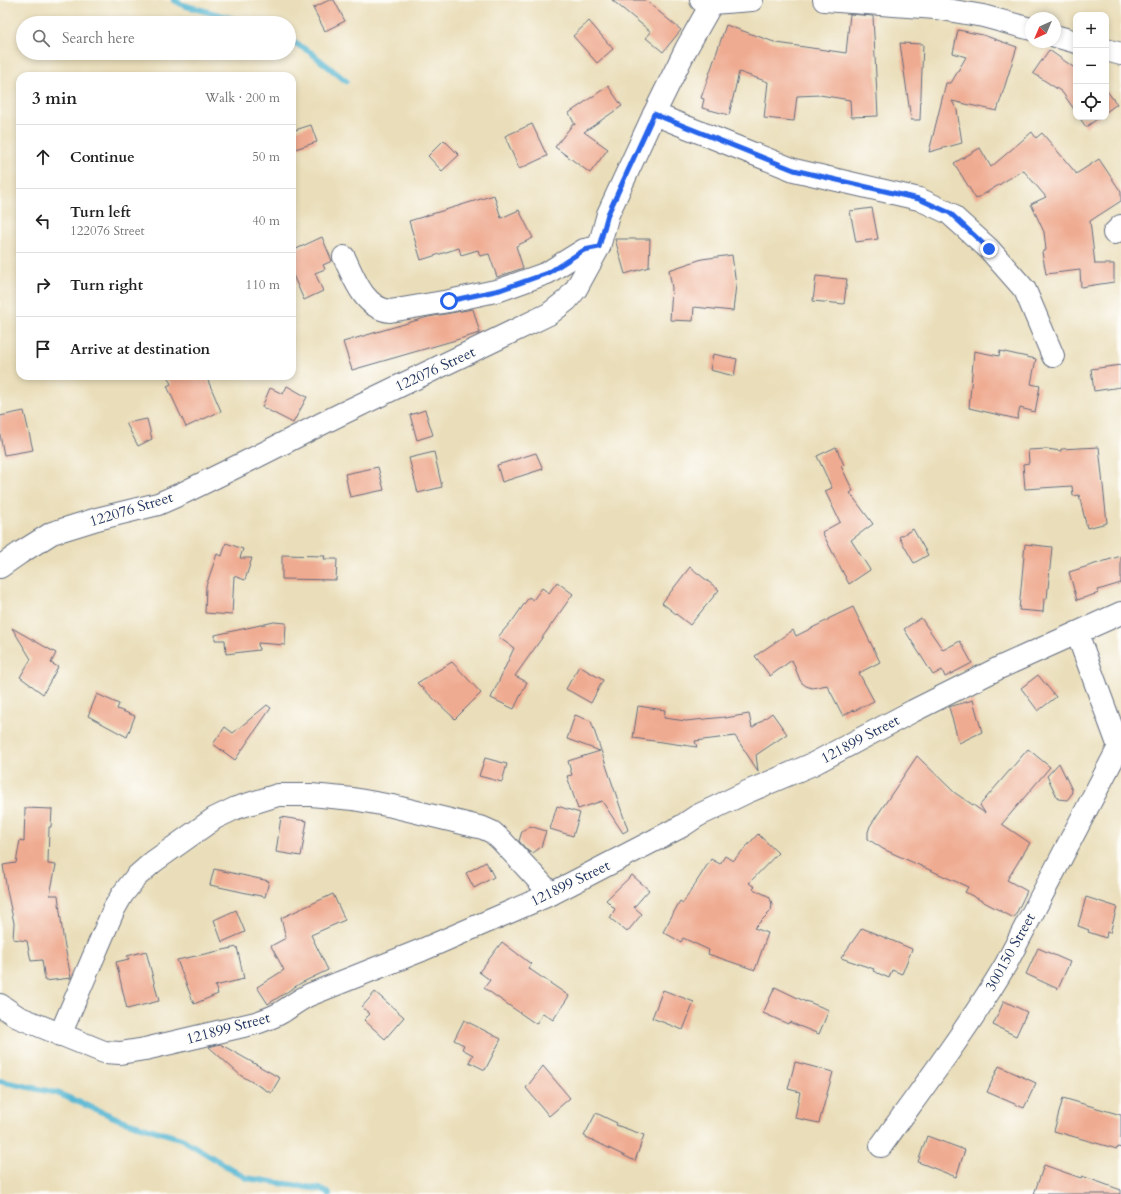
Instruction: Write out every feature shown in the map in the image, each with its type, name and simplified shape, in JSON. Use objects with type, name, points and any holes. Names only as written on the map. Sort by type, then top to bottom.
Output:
[{"type":"street","points":[[706,2],[752,0]]},
{"type":"street","points":[[824,0],[936,8],[983,16],[1025,27]]},
{"type":"street","name":"122076 Street","points":[[0,567],[52,533],[158,504],[260,455],[344,412],[549,314],[566,300],[576,289],[599,247],[608,214],[686,49],[706,2]]},
{"type":"street","points":[[1061,38],[1073,41]]},
{"type":"street","points":[[1109,51],[1121,54]]},
{"type":"street","points":[[654,114],[794,170],[919,199],[950,213],[989,249],[1025,290],[1053,356]]},
{"type":"street","points":[[344,257],[359,289],[373,304],[382,310],[390,311],[496,291],[548,273],[584,250],[599,247]]},
{"type":"street","name":"121899 Street","points":[[0,1004],[18,1017],[60,1035],[104,1052],[120,1053],[145,1049],[269,1019],[298,1000],[309,995],[422,950],[551,894],[682,826],[697,816],[747,792],[813,764],[913,711],[1001,667],[1121,613]]},
{"type":"street","points":[[1077,632],[1120,747]]},
{"type":"street","name":"300150 Street","points":[[881,1146],[950,1051],[993,986],[1120,747]]},
{"type":"street","points":[[60,1035],[114,910],[122,895],[136,877],[153,862],[215,818],[236,808],[278,795],[311,795],[352,799],[392,806],[483,828],[492,832],[501,840],[551,894]]},
{"type":"building","points":[[329,0],[334,0],[345,21],[325,31],[313,8]]},
{"type":"building","points":[[612,0],[645,0],[681,30],[663,52],[646,38],[651,32]]},
{"type":"building","points":[[850,14],[873,16],[878,116],[851,117],[850,100],[820,95],[797,96],[794,121],[764,118],[768,82],[739,72],[729,115],[702,108],[704,99],[701,98],[726,25],[777,43],[846,53]]},
{"type":"building","points":[[589,21],[613,49],[597,63],[573,36]]},
{"type":"building","points":[[958,30],[983,35],[1017,47],[997,111],[952,101],[957,110],[962,143],[929,152],[946,83],[951,83],[966,57],[953,53]]},
{"type":"building","points":[[900,43],[923,44],[920,120],[911,120]]},
{"type":"building","points":[[1049,50],[1073,67],[1073,108],[1062,92],[1033,73]]},
{"type":"building","points":[[608,86],[622,106],[584,132],[608,149],[590,173],[555,147],[573,124],[575,125],[569,113]]},
{"type":"building","points":[[1109,94],[1117,104],[1109,110]]},
{"type":"building","points":[[1081,120],[1096,120],[1086,127]]},
{"type":"building","points":[[532,124],[547,156],[519,169],[505,136]]},
{"type":"building","points":[[311,125],[317,142],[296,149],[296,130]]},
{"type":"building","points":[[1032,132],[1036,138],[1042,133],[1076,174],[1099,159],[1121,192],[1121,201],[1090,221],[1095,264],[1114,264],[1114,282],[1081,287],[1080,270],[1046,274],[1042,252],[1046,250],[1044,232],[1031,204],[1046,197],[1023,170],[976,199],[954,163],[980,148],[991,167]]},
{"type":"building","points":[[444,140],[459,155],[442,171],[428,156]]},
{"type":"building","points":[[494,195],[501,218],[519,210],[533,238],[516,246],[523,268],[497,277],[489,254],[480,256],[478,250],[461,255],[459,248],[421,260],[409,221]]},
{"type":"building","points":[[872,208],[878,239],[856,242],[850,211]]},
{"type":"building","points":[[322,237],[332,261],[323,265],[325,269],[315,273],[323,291],[304,300],[296,282],[296,249]]},
{"type":"building","points":[[615,239],[650,239],[649,267],[625,274]]},
{"type":"building","points":[[732,255],[736,285],[733,311],[694,307],[693,321],[670,320],[672,288],[669,270],[702,259]]},
{"type":"building","points":[[816,276],[847,279],[844,304],[813,301]]},
{"type":"building","points":[[473,309],[480,333],[352,370],[343,342],[428,317]]},
{"type":"building","points":[[974,351],[999,356],[1000,351],[1036,359],[1031,384],[1040,386],[1035,412],[1020,408],[1017,419],[969,408]]},
{"type":"building","points":[[713,354],[737,359],[734,376],[710,370]]},
{"type":"building","points":[[1121,365],[1121,387],[1094,391],[1091,369]]},
{"type":"building","points":[[169,380],[208,380],[221,411],[186,427],[167,386],[171,384]]},
{"type":"building","points":[[287,386],[307,397],[293,423],[262,407],[270,388],[283,394]]},
{"type":"building","points":[[425,410],[433,435],[417,440],[410,415]]},
{"type":"building","points":[[24,411],[33,450],[4,455],[0,435],[0,416]]},
{"type":"building","points":[[147,419],[152,439],[138,446],[126,423]]},
{"type":"building","points":[[836,447],[844,465],[841,466],[853,491],[850,493],[873,524],[851,540],[870,570],[849,584],[822,532],[840,522],[825,491],[832,488],[817,456]]},
{"type":"building","points":[[1099,447],[1107,523],[1087,528],[1079,495],[1073,496],[1072,486],[1025,489],[1023,464],[1029,463],[1028,450],[1047,449],[1061,451],[1061,449]]},
{"type":"building","points":[[434,452],[442,487],[418,493],[409,458]]},
{"type":"building","points":[[536,453],[543,469],[502,482],[497,465]]},
{"type":"building","points":[[378,467],[384,490],[350,497],[345,474]]},
{"type":"building","points":[[913,529],[928,555],[914,563],[899,537]]},
{"type":"building","points":[[226,543],[243,549],[240,558],[252,558],[245,580],[234,576],[232,615],[205,613],[206,586],[217,554],[222,556]]},
{"type":"building","points":[[1025,544],[1052,547],[1047,599],[1044,599],[1043,612],[1019,610]]},
{"type":"building","points":[[282,555],[325,556],[324,559],[337,559],[336,580],[282,579]]},
{"type":"building","points":[[1121,556],[1121,583],[1098,590],[1099,593],[1077,600],[1069,572]]},
{"type":"building","points":[[690,567],[719,590],[690,625],[662,603]]},
{"type":"building","points":[[557,582],[573,594],[515,676],[527,682],[514,709],[491,698],[514,648],[498,637],[511,623],[529,597],[533,600],[542,588],[549,593]]},
{"type":"building","points":[[853,607],[880,662],[859,673],[874,701],[854,711],[853,710],[843,716],[827,685],[812,688],[802,683],[792,660],[770,676],[755,656],[793,630],[796,636]]},
{"type":"building","points":[[921,618],[943,650],[960,641],[972,663],[945,677],[942,670],[933,675],[904,629]]},
{"type":"building","points":[[274,622],[286,623],[285,645],[258,643],[259,650],[226,654],[225,640],[215,640],[215,635]]},
{"type":"building","points":[[12,628],[56,653],[51,663],[58,667],[43,694],[20,677],[31,659]]},
{"type":"building","points":[[452,662],[481,693],[455,719],[417,683]]},
{"type":"building","points":[[579,666],[603,680],[591,703],[566,689]]},
{"type":"building","points":[[1038,675],[1056,697],[1038,711],[1021,688]]},
{"type":"building","points":[[97,694],[119,704],[117,709],[135,716],[127,737],[88,716]]},
{"type":"building","points":[[973,700],[982,732],[959,743],[949,707]]},
{"type":"building","points":[[267,705],[271,708],[235,760],[213,744],[225,727],[233,733]]},
{"type":"building","points":[[638,706],[665,710],[664,718],[686,721],[725,718],[749,714],[752,728],[772,713],[787,734],[756,755],[758,771],[735,736],[695,741],[697,747],[633,738]]},
{"type":"building","points":[[575,715],[591,721],[628,830],[623,833],[602,801],[578,809],[567,776],[572,775],[568,761],[600,751],[567,739]]},
{"type":"building","points":[[1028,749],[1050,767],[1002,824],[1030,843],[1007,880],[1027,891],[1014,918],[965,892],[968,887],[883,849],[868,839],[870,826],[917,756],[955,793],[985,813],[980,805]]},
{"type":"building","points":[[485,758],[507,764],[502,782],[479,776]]},
{"type":"building","points":[[1059,763],[1072,790],[1071,795],[1067,800],[1058,799],[1047,776]]},
{"type":"building","points":[[557,806],[580,813],[573,836],[550,829]]},
{"type":"building","points":[[25,808],[52,809],[51,827],[49,827],[48,864],[56,865],[50,895],[58,895],[63,936],[71,978],[45,981],[42,960],[31,961],[27,941],[13,939],[14,923],[3,865],[16,863],[20,840],[24,841]]},
{"type":"building","points":[[281,817],[307,821],[301,856],[276,852]]},
{"type":"building","points":[[530,826],[546,831],[541,847],[533,853],[528,851],[519,841],[522,831]]},
{"type":"building","points":[[758,834],[778,853],[749,883],[755,887],[753,889],[768,896],[772,904],[771,911],[754,928],[768,933],[755,970],[708,954],[709,950],[683,938],[681,942],[663,932],[680,901],[683,903],[711,859],[720,864],[725,856],[733,861]]},
{"type":"building","points":[[486,862],[494,877],[474,888],[466,873]]},
{"type":"building","points":[[214,869],[269,881],[265,897],[210,885]]},
{"type":"building","points":[[632,875],[649,890],[634,907],[642,914],[627,932],[610,918],[615,909],[606,900]]},
{"type":"building","points":[[333,894],[345,920],[311,935],[328,970],[301,983],[268,1004],[257,987],[284,970],[271,946],[286,938],[281,918]]},
{"type":"building","points":[[1086,897],[1117,907],[1110,933],[1107,932],[1106,938],[1088,932],[1089,930],[1078,926]]},
{"type":"building","points":[[236,910],[245,932],[222,942],[214,920]]},
{"type":"building","points":[[862,928],[912,949],[902,974],[892,970],[889,978],[873,971],[874,969],[841,958]]},
{"type":"building","points":[[502,942],[531,964],[528,968],[569,996],[553,1020],[543,1013],[536,1024],[484,988],[490,980],[479,972]]},
{"type":"building","points":[[237,947],[244,979],[215,986],[218,994],[194,1004],[177,960]]},
{"type":"building","points":[[1038,948],[1070,962],[1058,989],[1026,974]]},
{"type":"building","points":[[146,951],[159,1001],[127,1009],[116,962],[129,959],[127,956]]},
{"type":"building","points":[[775,987],[806,1002],[829,1010],[819,1034],[789,1022],[788,1024],[763,1013]]},
{"type":"building","points":[[663,990],[694,1002],[683,1030],[652,1018]]},
{"type":"building","points":[[375,992],[404,1017],[385,1039],[364,1020],[370,1014],[362,1007]]},
{"type":"building","points":[[1004,1001],[1027,1012],[1016,1036],[993,1025]]},
{"type":"building","points":[[464,1020],[501,1039],[485,1070],[469,1062],[473,1055],[462,1049],[464,1045],[454,1040]]},
{"type":"building","points":[[220,1044],[280,1078],[271,1093],[240,1075],[209,1047]]},
{"type":"building","points":[[795,1062],[833,1072],[819,1123],[795,1118],[800,1092],[788,1089]]},
{"type":"building","points":[[543,1066],[570,1098],[549,1116],[526,1088]]},
{"type":"building","points":[[999,1066],[1036,1083],[1024,1108],[987,1092]]},
{"type":"building","points":[[1063,1098],[1121,1115],[1121,1148],[1118,1147],[1117,1149],[1054,1131]]},
{"type":"building","points":[[596,1113],[617,1123],[616,1125],[644,1135],[635,1161],[584,1136]]},
{"type":"building","points":[[927,1136],[965,1150],[956,1177],[918,1162]]},
{"type":"building","points":[[1044,1165],[1081,1178],[1082,1176],[1121,1190],[1121,1194],[1034,1194]]},
{"type":"waterway","points":[[174,0],[183,5],[223,16]]},
{"type":"waterway","points":[[296,44],[310,52],[346,81]]},
{"type":"waterway","points":[[0,1081],[57,1093],[121,1120],[182,1139],[246,1178],[320,1189],[329,1194]]},
{"type":"route","points":[[449,301],[500,290],[548,273],[584,250],[599,247],[608,214],[654,114],[794,170],[919,199],[950,213],[989,249]]}]
